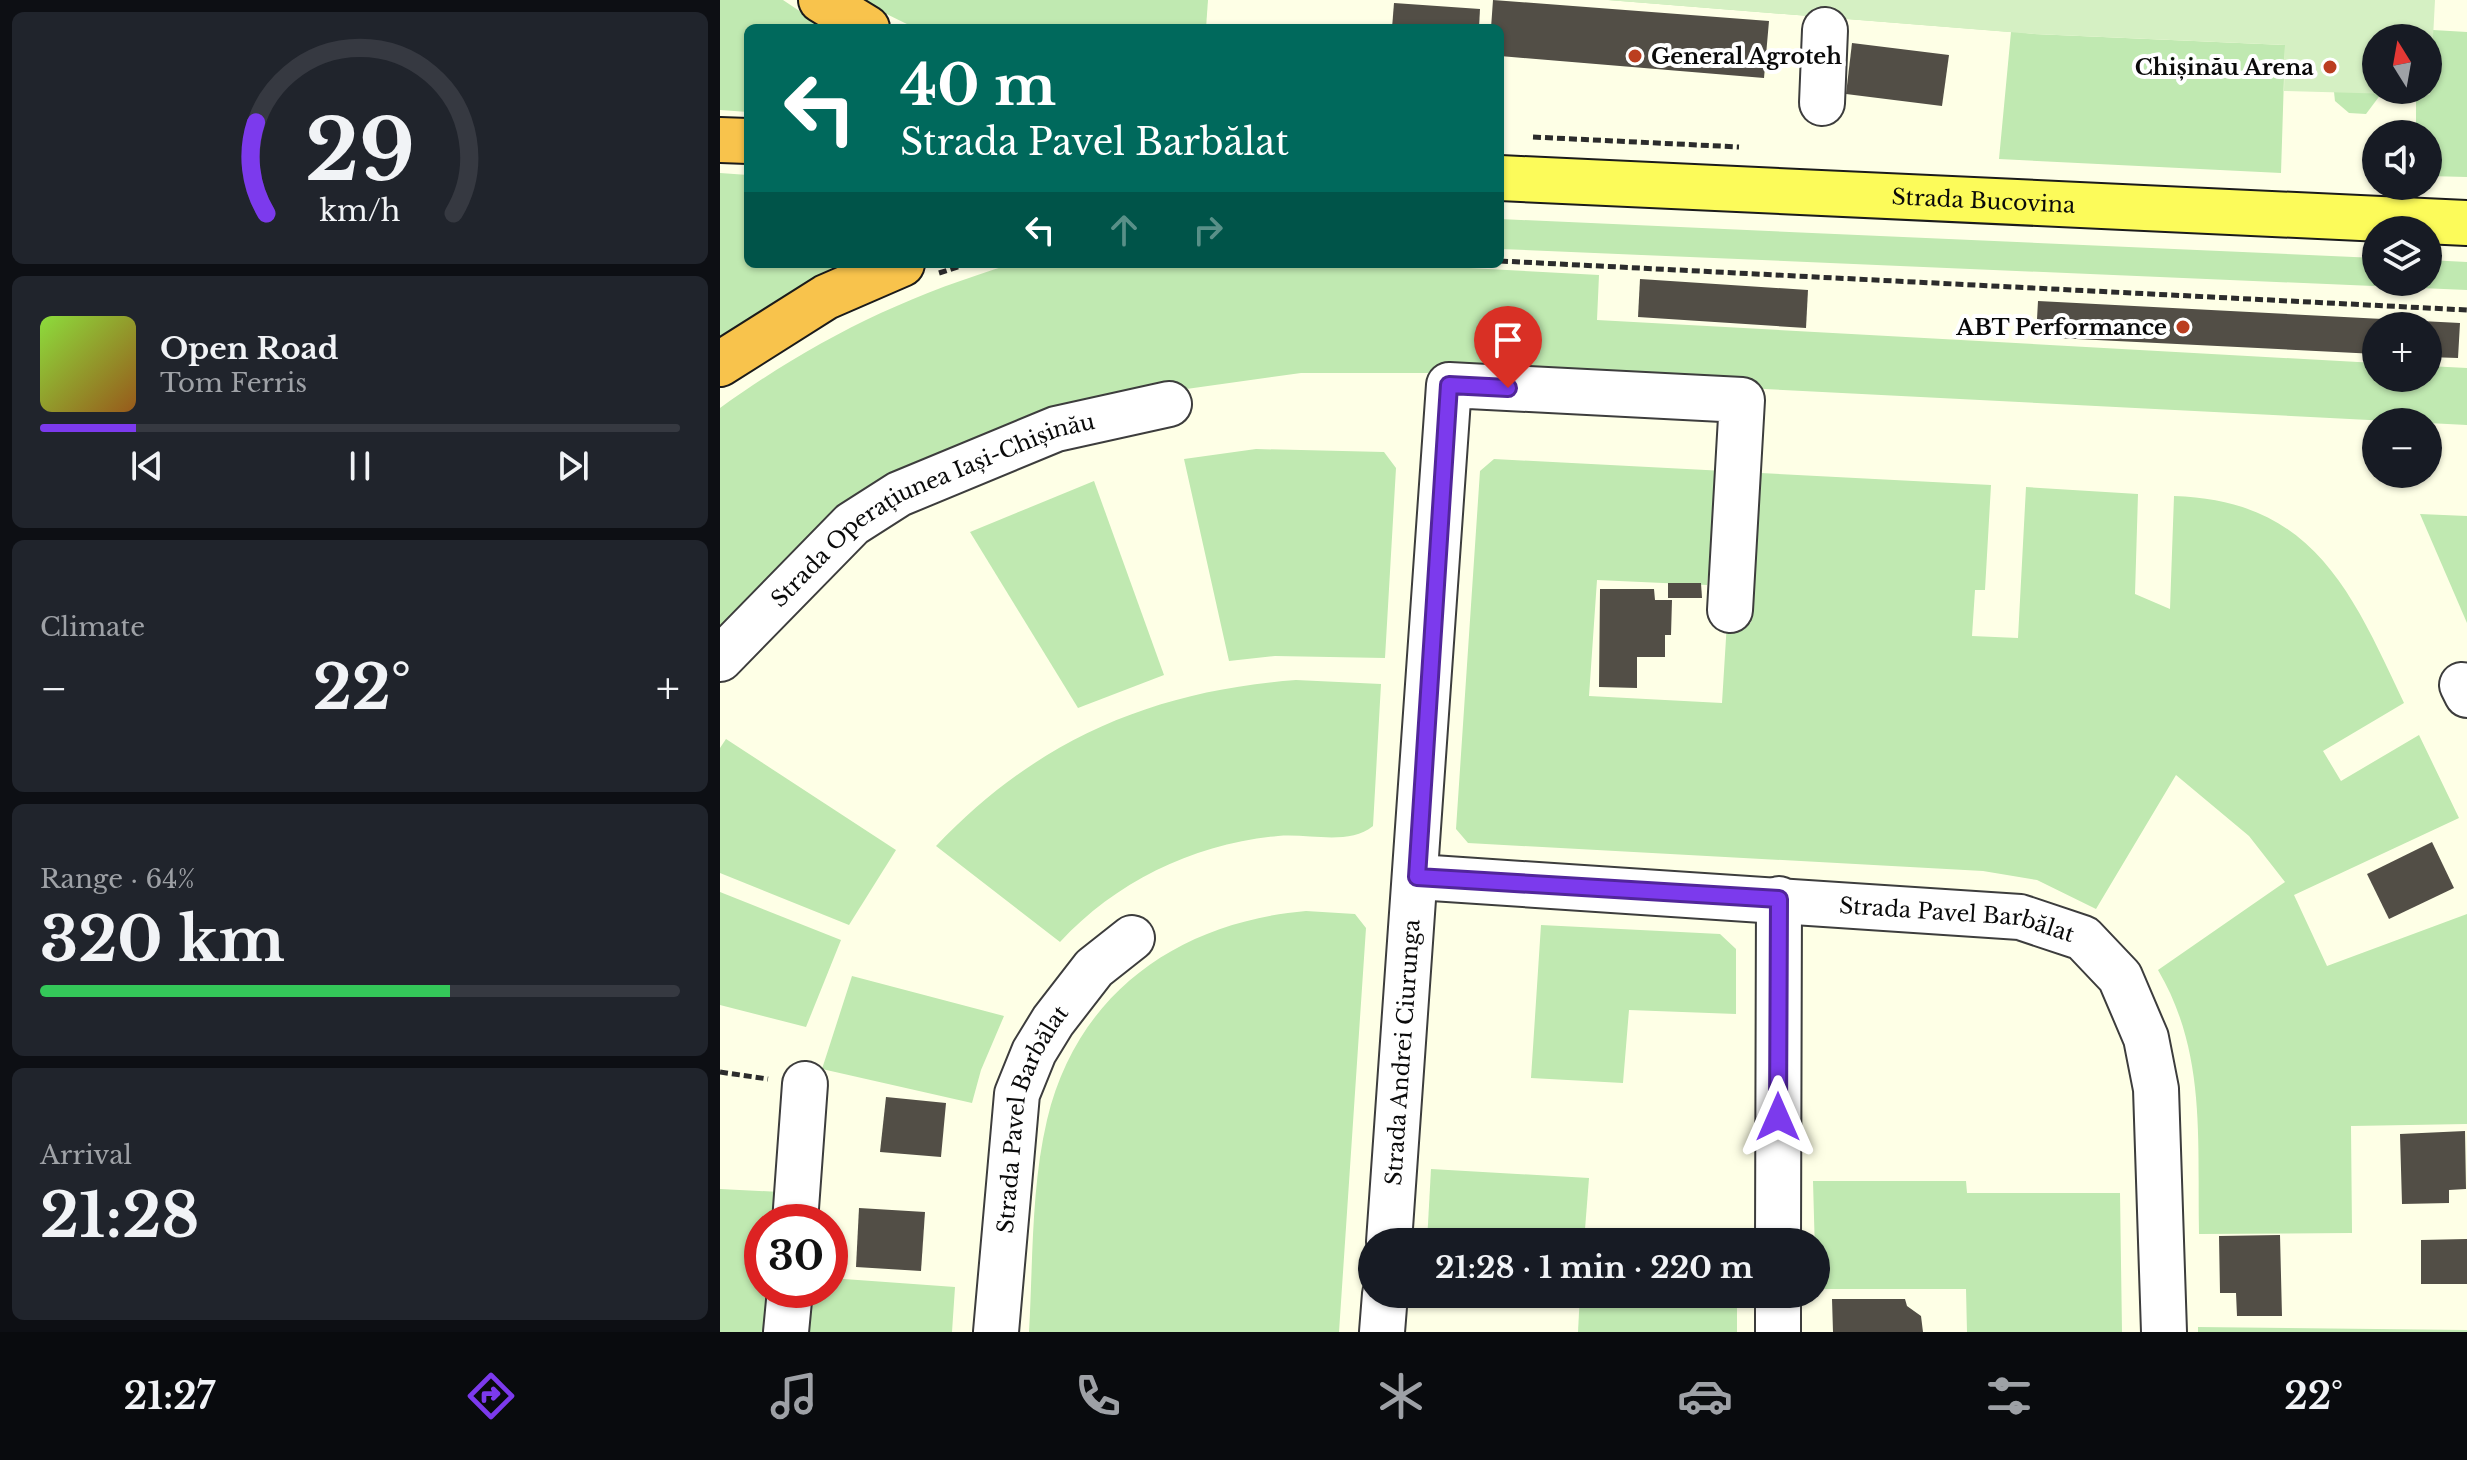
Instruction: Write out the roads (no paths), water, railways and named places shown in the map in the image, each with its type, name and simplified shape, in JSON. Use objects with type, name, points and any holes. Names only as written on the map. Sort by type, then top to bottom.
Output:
[{"type":"highway","points":[[821,0],[860,24]]},
{"type":"highway","points":[[720,140],[744,141]]},
{"type":"highway","points":[[720,364],[826,297],[893,268]]},
{"type":"main road","name":"Strada Bucovina","points":[[1504,178],[2467,223]]},
{"type":"street","points":[[1822,103],[1825,30]]},
{"type":"street","name":"Strada Andrei Ciurunga","points":[[1390,1228],[1449,385],[1742,400],[1730,610]]},
{"type":"street","name":"Strada Operațiunea Iași-Chișinău","points":[[720,659],[852,524],[899,494],[1056,429],[1169,404]]},
{"type":"street","name":"Strada Pavel Barbălat","points":[[1417,877],[2020,917],[2083,938],[2120,977],[2146,1038],[2156,1089],[2164,1332]]},
{"type":"street","points":[[1778,1228],[1779,899]]},
{"type":"street","name":"Strada Pavel Barbălat","points":[[996,1332],[1017,1094],[1034,1052],[1053,1021],[1094,968],[1132,938]]},
{"type":"street","points":[[796,1204],[805,1084]]},
{"type":"street","points":[[786,1332],[788,1308]]},
{"type":"street","points":[[1382,1332],[1384,1308]]},
{"type":"street","points":[[1778,1308],[1778,1332]]},
{"type":"place","name":"General Agroteh","points":[[1635,56]]},
{"type":"place","name":"Chișinău Arena","points":[[2330,67]]},
{"type":"place","name":"ABT Performance","points":[[2183,327]]}]
